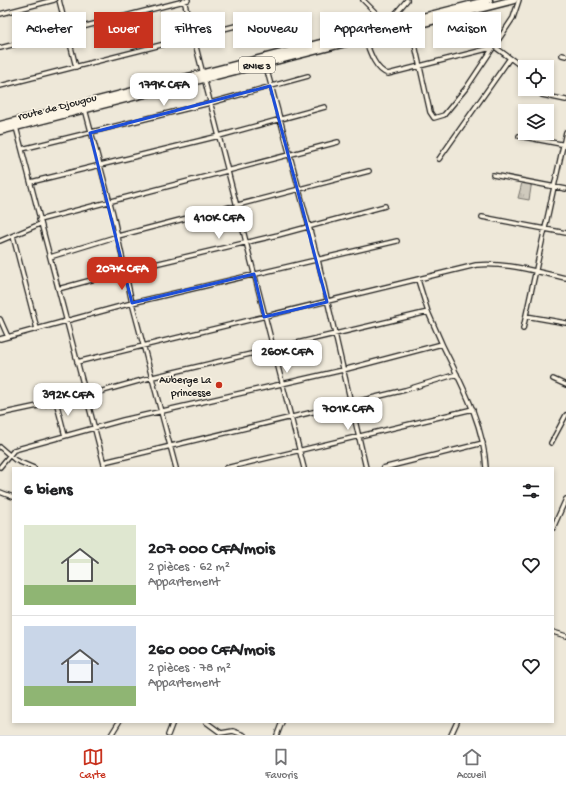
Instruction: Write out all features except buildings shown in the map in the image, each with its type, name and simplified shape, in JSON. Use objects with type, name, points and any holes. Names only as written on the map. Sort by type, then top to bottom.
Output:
[{"type":"highway","name":"route de Djougou","points":[[425,21],[489,0]]},
{"type":"highway","name":"route de Djougou","points":[[425,20],[514,0]]},
{"type":"highway","name":"route de Djougou","points":[[0,131],[320,44]]},
{"type":"highway","name":"route de Djougou","points":[[204,76],[326,48]]},
{"type":"highway","name":"route de Djougou","points":[[0,125],[84,107]]},
{"type":"street","points":[[0,14],[54,0]]},
{"type":"street","points":[[59,0],[62,12]]},
{"type":"street","points":[[86,27],[186,0],[189,12]]},
{"type":"street","points":[[364,0],[374,12]]},
{"type":"street","points":[[397,12],[407,0]]},
{"type":"street","points":[[501,36],[513,18],[519,0]]},
{"type":"street","points":[[0,48],[12,45]]},
{"type":"street","points":[[0,86],[161,45]]},
{"type":"street","points":[[71,48],[76,66]]},
{"type":"street","points":[[197,48],[264,317],[274,350],[304,467]]},
{"type":"street","points":[[369,48],[376,64],[388,74],[490,48]]},
{"type":"street","points":[[415,48],[430,112],[434,118],[439,118],[444,115],[463,93],[493,48]]},
{"type":"street","points":[[495,48],[518,64]]},
{"type":"street","points":[[439,159],[510,58]]},
{"type":"street","points":[[265,62],[270,86],[318,260],[343,370],[360,436],[366,467]]},
{"type":"street","points":[[22,149],[90,134],[308,76]]},
{"type":"street","points":[[547,96],[566,100]]},
{"type":"street","points":[[84,107],[90,134],[110,203],[132,303],[153,377],[176,467]]},
{"type":"street","points":[[32,182],[219,136],[325,107]]},
{"type":"street","points":[[16,127],[32,182],[40,222],[93,428],[105,467]]},
{"type":"street","points":[[523,328],[565,145],[566,132]]},
{"type":"street","points":[[539,140],[565,145]]},
{"type":"street","points":[[0,241],[40,222],[228,170],[338,142]]},
{"type":"street","points":[[50,257],[118,236],[236,207],[370,171]]},
{"type":"street","points":[[493,175],[554,188],[566,189]]},
{"type":"street","points":[[58,289],[246,241],[309,227],[385,206]]},
{"type":"street","points":[[482,217],[566,233]]},
{"type":"street","points":[[13,236],[37,329]]},
{"type":"street","points":[[0,339],[132,303],[397,241]]},
{"type":"street","points":[[77,362],[418,280],[476,264],[494,263],[566,278]]},
{"type":"street","points":[[418,280],[428,312],[473,409],[483,443],[486,467]]},
{"type":"street","points":[[0,414],[85,396],[153,377],[274,350],[428,312]]},
{"type":"street","points":[[526,316],[566,323]]},
{"type":"street","points":[[0,319],[8,338]]},
{"type":"street","points":[[0,467],[9,454],[14,450],[93,428],[343,370],[442,344]]},
{"type":"street","points":[[104,462],[352,403],[457,374]]},
{"type":"street","points":[[553,379],[566,385]]},
{"type":"street","points":[[56,401],[65,436]]},
{"type":"street","points":[[230,467],[473,409]]},
{"type":"street","points":[[551,443],[566,415]]},
{"type":"street","points":[[387,467],[483,443]]},
{"type":"street","points":[[0,447],[19,462],[32,467]]},
{"type":"street","points":[[0,492],[12,497]]},
{"type":"street","points":[[554,526],[566,499]]},
{"type":"street","points":[[554,632],[566,636]]},
{"type":"street","points":[[111,735],[118,723]]},
{"type":"street","points":[[168,735],[173,723]]},
{"type":"street","points":[[207,723],[222,733],[233,731],[244,735]]},
{"type":"street","points":[[278,735],[282,723]]},
{"type":"street","points":[[451,735],[457,723]]},
{"type":"highlighted area","points":[[270,86],[327,302],[264,317],[254,274],[132,303],[90,133]]},
{"type":"green space","points":[[523,179],[532,181],[529,200],[518,198]]},
{"type":"place","name":"Auberge La princesse","points":[[219,385]]}]
